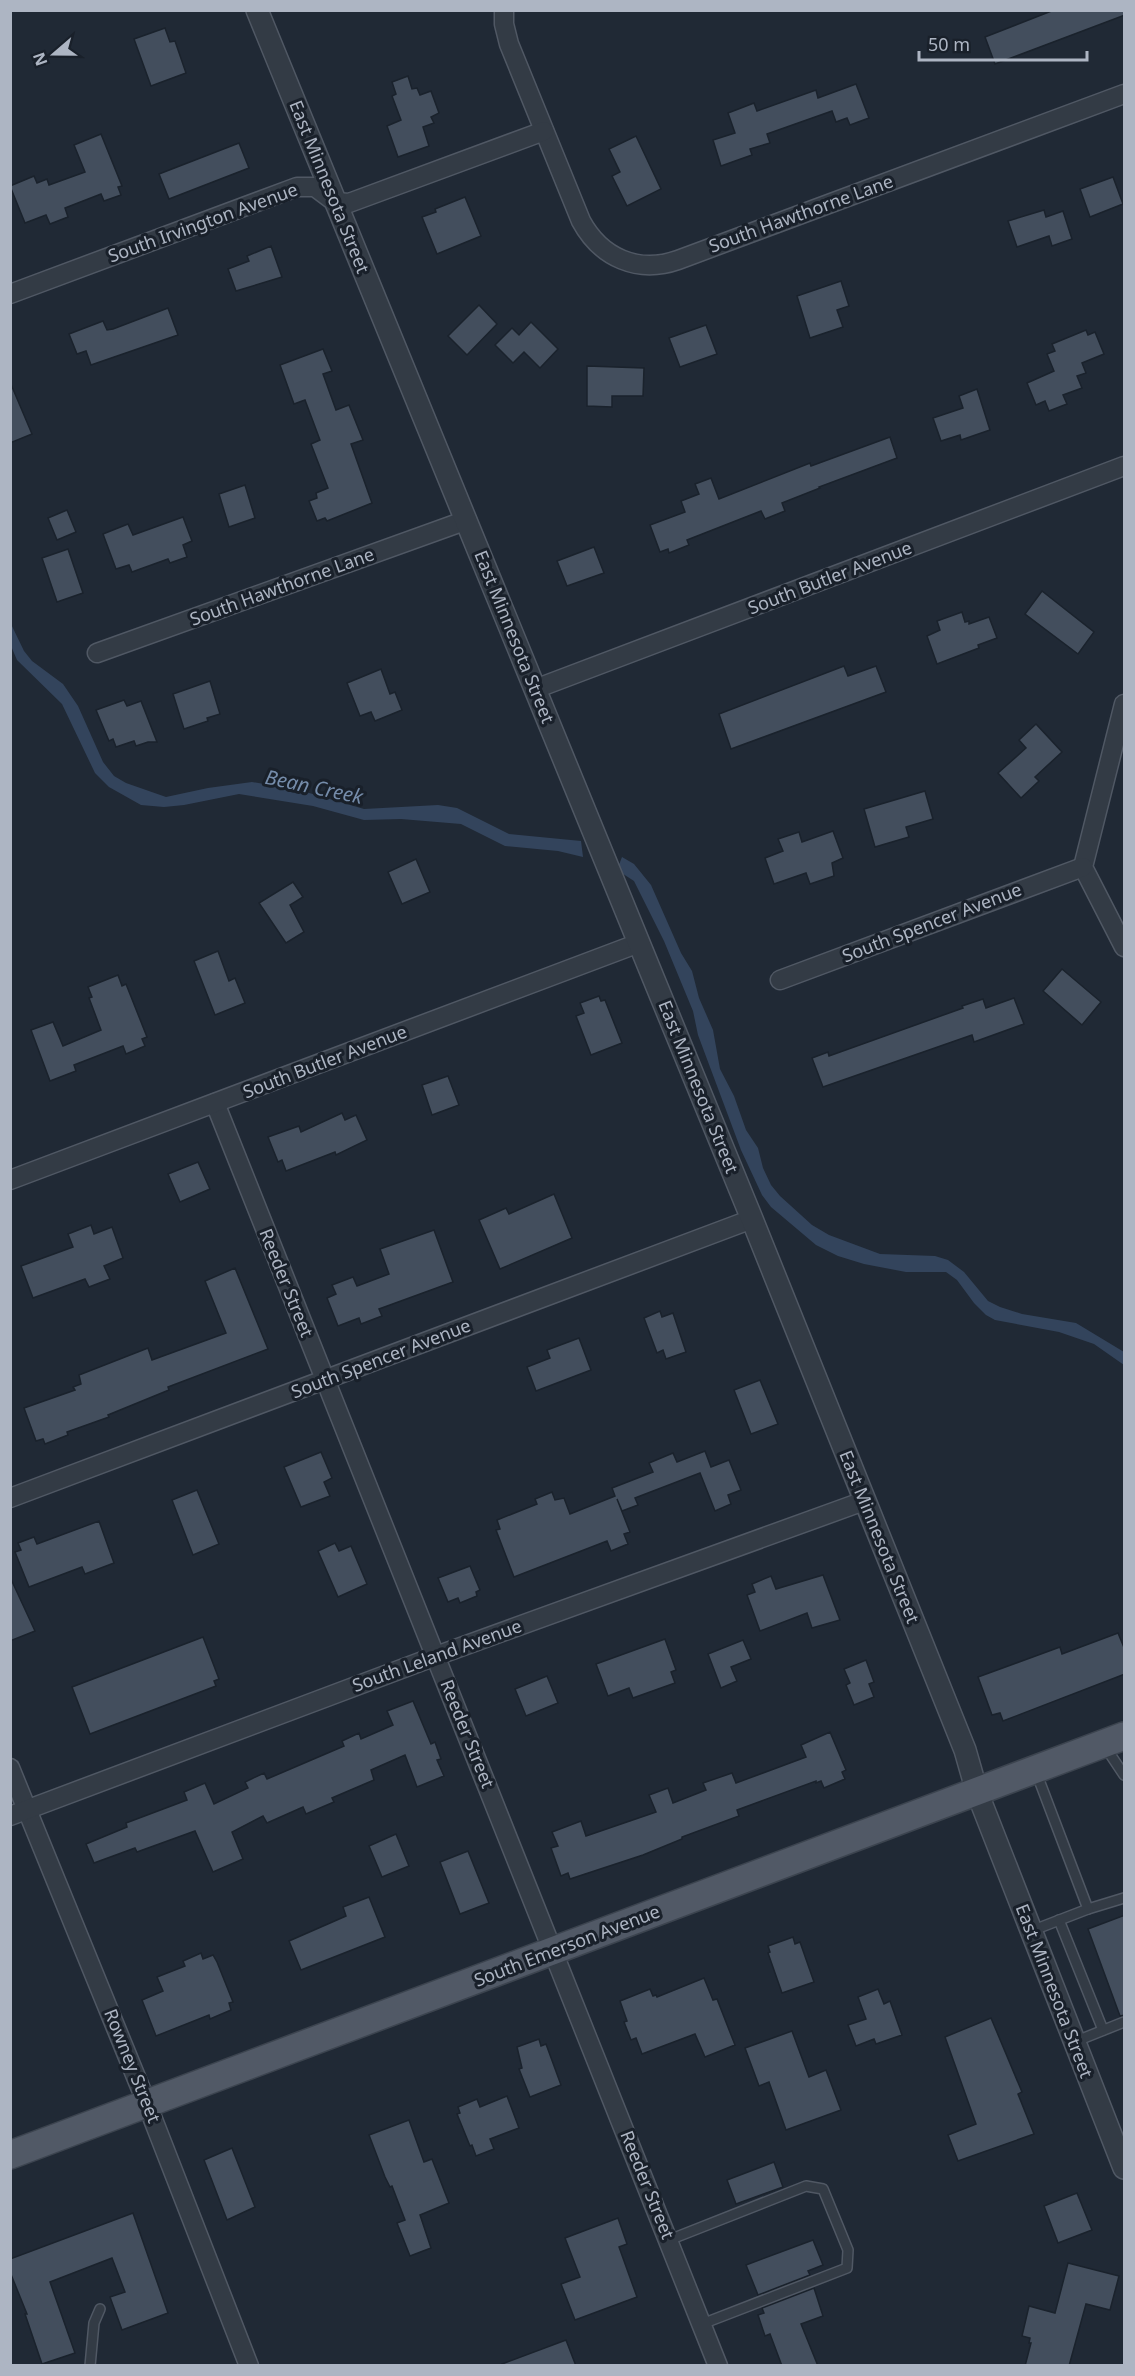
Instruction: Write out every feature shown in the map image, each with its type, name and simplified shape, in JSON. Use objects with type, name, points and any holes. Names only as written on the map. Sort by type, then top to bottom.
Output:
[{"type":"main road","name":"South Emerson Avenue","points":[[10,2155],[1114,1740]]},
{"type":"street","name":"East Minnesota Street","points":[[257,10],[752,1219],[965,1750],[977,1792],[1125,2168]]},
{"type":"street","points":[[335,201],[350,203],[357,201],[544,131],[506,34],[504,10]]},
{"type":"street","name":"South Hawthorne Lane","points":[[544,131],[581,221],[599,247],[627,262],[659,265],[690,256],[1125,94]]},
{"type":"street","name":"South Irvington Avenue","points":[[10,294],[297,187],[315,187],[335,201]]},
{"type":"street","name":"South Butler Avenue","points":[[535,689],[1125,466]]},
{"type":"street","name":"South Hawthorne Lane","points":[[97,653],[467,520]]},
{"type":"street","points":[[1125,704],[1083,867],[1125,947]]},
{"type":"street","name":"South Spencer Avenue","points":[[780,980],[1083,867]]},
{"type":"street","name":"South Butler Avenue","points":[[10,1180],[639,944]]},
{"type":"street","name":"Reeder Street","points":[[215,1103],[718,2366]]},
{"type":"street","name":"South Spencer Avenue","points":[[10,1498],[752,1219]]},
{"type":"street","name":"South Leland Avenue","points":[[19,1813],[436,1656],[864,1501]]},
{"type":"street","name":"Rowney Street","points":[[10,1768],[19,1813],[147,2104],[249,2366]]},
{"type":"lane","points":[[1114,1740],[1125,1775]]},
{"type":"lane","points":[[1035,1770],[1088,1909]]},
{"type":"lane","points":[[1031,1931],[1088,1909],[1125,1898]]},
{"type":"lane","points":[[1059,1920],[1103,2030]]},
{"type":"lane","points":[[1074,2042],[1125,2022]]},
{"type":"lane","points":[[669,2240],[806,2186],[823,2189],[848,2250],[847,2268],[702,2324]]},
{"type":"lane","points":[[90,2366],[93,2324],[100,2309]]},
{"type":"water","points":[[10,622],[24,651],[32,661],[63,684],[78,706],[103,762],[114,776],[126,783],[166,797],[252,782],[299,790],[364,809],[438,805],[457,808],[509,834],[581,841],[583,857],[558,851],[505,846],[461,824],[401,819],[364,820],[313,806],[239,794],[184,805],[164,807],[141,805],[109,787],[95,773],[62,704],[17,660],[11,646]]},
{"type":"water","points":[[622,857],[634,864],[651,885],[681,953],[692,971],[699,998],[713,1030],[720,1069],[734,1096],[746,1130],[758,1148],[763,1168],[771,1185],[780,1196],[812,1225],[829,1235],[880,1254],[935,1256],[948,1260],[964,1272],[988,1301],[1022,1314],[1076,1323],[1124,1352],[1124,1365],[1094,1344],[1059,1332],[995,1320],[986,1315],[957,1280],[946,1272],[906,1272],[864,1264],[838,1256],[816,1245],[771,1207],[762,1195],[741,1150],[698,1035],[693,1011],[664,941],[634,881],[617,870]]},
{"type":"building","points":[[1054,10],[1125,10],[1125,15],[995,64],[985,37]]},
{"type":"building","points":[[165,28],[170,42],[175,41],[186,73],[151,86],[134,39]]},
{"type":"building","points":[[408,76],[412,89],[417,88],[420,95],[431,91],[439,113],[431,117],[434,123],[423,127],[429,146],[398,157],[387,126],[401,120],[392,96],[396,94],[392,82]]},
{"type":"building","points":[[856,84],[869,118],[850,125],[847,118],[836,122],[832,111],[767,134],[770,143],[750,149],[752,155],[721,166],[713,140],[735,133],[728,113],[754,103],[757,111],[816,90],[818,98]]},
{"type":"building","points":[[101,134],[122,186],[118,187],[121,195],[104,201],[101,194],[65,208],[68,217],[50,224],[46,215],[25,223],[10,186],[34,176],[37,183],[47,179],[49,185],[85,172],[74,145]]},
{"type":"building","points":[[636,136],[661,189],[627,206],[612,176],[620,172],[609,149]]},
{"type":"building","points":[[239,143],[249,168],[169,199],[159,174]]},
{"type":"building","points":[[1113,177],[1123,204],[1090,217],[1080,189]]},
{"type":"building","points":[[465,197],[481,236],[437,254],[422,217]]},
{"type":"building","points":[[1044,210],[1046,217],[1063,211],[1072,239],[1052,246],[1049,236],[1017,247],[1008,221]]},
{"type":"building","points":[[271,246],[282,277],[236,291],[228,269],[249,261],[247,256]]},
{"type":"building","points":[[841,281],[849,306],[837,310],[843,327],[810,338],[797,296]]},
{"type":"building","points":[[479,305],[497,324],[467,355],[448,336]]},
{"type":"building","points":[[168,308],[178,335],[91,365],[86,351],[77,354],[69,334],[103,321],[107,330],[113,329]]},
{"type":"building","points":[[531,322],[558,349],[540,368],[524,352],[513,363],[495,345],[512,328],[519,335]]},
{"type":"building","points":[[706,325],[717,354],[680,367],[669,338]]},
{"type":"building","points":[[1086,330],[1088,335],[1095,332],[1104,354],[1082,363],[1086,373],[1077,376],[1082,388],[1063,395],[1067,404],[1049,411],[1045,401],[1036,405],[1027,383],[1054,371],[1047,354],[1055,351],[1052,344]]},
{"type":"building","points":[[323,349],[332,371],[323,374],[336,410],[349,405],[363,440],[351,444],[372,503],[327,521],[325,518],[317,521],[309,501],[317,498],[316,493],[328,488],[311,444],[320,440],[305,400],[294,404],[280,365]]},
{"type":"building","points":[[587,366],[644,368],[643,396],[612,396],[612,407],[587,406]]},
{"type":"building","points":[[10,382],[32,434],[10,443]]},
{"type":"building","points":[[977,389],[990,430],[961,440],[960,435],[941,441],[933,418],[963,408],[959,396]]},
{"type":"building","points":[[890,437],[897,458],[782,503],[785,511],[765,519],[761,511],[687,540],[689,545],[669,553],[668,549],[660,552],[650,525],[685,512],[681,501],[699,494],[695,484],[711,478],[719,499],[810,463],[811,466]]},
{"type":"building","points":[[245,485],[255,518],[229,527],[219,494]]},
{"type":"building","points":[[67,510],[76,532],[57,540],[48,518]]},
{"type":"building","points":[[183,517],[192,541],[183,545],[187,557],[170,563],[168,559],[132,572],[129,565],[116,569],[103,534],[128,524],[133,535]]},
{"type":"building","points":[[594,547],[604,573],[567,586],[557,561]]},
{"type":"building","points":[[68,549],[83,593],[57,602],[42,558]]},
{"type":"building","points":[[1042,591],[1094,632],[1078,654],[1025,614]]},
{"type":"building","points":[[962,612],[965,622],[969,621],[969,624],[989,617],[997,638],[978,645],[979,648],[937,664],[927,636],[940,630],[937,621]]},
{"type":"building","points":[[844,666],[848,676],[876,666],[886,692],[731,749],[719,714]]},
{"type":"building","points":[[381,669],[390,694],[395,692],[402,710],[375,721],[371,712],[360,716],[347,683]]},
{"type":"building","points":[[210,681],[220,714],[207,718],[208,721],[184,729],[173,694]]},
{"type":"building","points":[[124,700],[127,706],[141,701],[157,742],[136,746],[134,741],[116,747],[113,739],[109,741],[96,710]]},
{"type":"building","points":[[1036,724],[1062,752],[1035,777],[1039,781],[1021,798],[998,773],[1026,748],[1019,740]]},
{"type":"building","points":[[925,791],[933,819],[906,827],[909,837],[875,847],[864,809]]},
{"type":"building","points":[[833,831],[843,858],[832,863],[834,876],[810,884],[806,873],[774,884],[765,858],[783,851],[778,839],[799,832],[802,842]]},
{"type":"building","points":[[416,859],[430,892],[402,904],[388,872]]},
{"type":"building","points":[[293,882],[303,897],[290,905],[304,932],[286,943],[259,903]]},
{"type":"building","points":[[218,951],[229,981],[235,978],[245,1003],[215,1015],[194,961]]},
{"type":"building","points":[[1062,969],[1101,1002],[1082,1025],[1043,991]]},
{"type":"building","points":[[118,975],[122,986],[126,984],[147,1037],[142,1039],[145,1046],[126,1054],[123,1046],[74,1065],[76,1071],[50,1081],[31,1030],[53,1022],[63,1046],[101,1030],[89,998],[92,997],[88,987]]},
{"type":"building","points":[[599,996],[601,1001],[605,1000],[622,1043],[591,1055],[576,1016],[584,1013],[580,1003]]},
{"type":"building","points":[[1014,998],[1024,1024],[974,1042],[972,1035],[823,1087],[812,1058],[828,1052],[829,1056],[983,999],[986,1008]]},
{"type":"building","points":[[448,1076],[459,1105],[432,1115],[422,1085]]},
{"type":"building","points":[[342,1113],[345,1120],[356,1115],[367,1140],[336,1155],[335,1152],[286,1171],[282,1160],[278,1162],[268,1137],[299,1126],[301,1132]]},
{"type":"building","points":[[198,1162],[210,1189],[180,1202],[168,1174]]},
{"type":"building","points":[[554,1194],[572,1238],[500,1269],[479,1220],[506,1208],[509,1214]]},
{"type":"building","points":[[91,1225],[94,1234],[112,1227],[123,1258],[104,1266],[110,1279],[89,1287],[85,1279],[33,1298],[21,1266],[73,1247],[68,1234]]},
{"type":"building","points":[[434,1230],[453,1282],[379,1309],[382,1316],[361,1324],[359,1318],[338,1326],[327,1298],[336,1294],[332,1285],[353,1277],[357,1286],[389,1274],[380,1249]]},
{"type":"building","points":[[235,1268],[268,1349],[168,1387],[169,1390],[108,1415],[109,1417],[67,1432],[68,1435],[45,1444],[43,1439],[36,1441],[24,1408],[75,1390],[73,1387],[81,1384],[79,1375],[148,1348],[152,1360],[226,1333],[205,1281]]},
{"type":"building","points":[[660,1311],[662,1317],[673,1313],[686,1352],[666,1359],[663,1350],[657,1353],[644,1318]]},
{"type":"building","points":[[579,1338],[591,1370],[536,1391],[527,1367],[550,1358],[547,1350]]},
{"type":"building","points":[[760,1380],[778,1424],[751,1434],[734,1390]]},
{"type":"building","points":[[705,1451],[711,1467],[729,1460],[741,1490],[728,1495],[731,1504],[715,1511],[700,1473],[635,1498],[638,1505],[622,1511],[617,1499],[630,1532],[624,1534],[628,1544],[611,1551],[607,1541],[514,1577],[496,1530],[500,1529],[497,1520],[537,1504],[535,1499],[552,1492],[555,1500],[564,1498],[570,1514],[615,1496],[612,1488],[653,1472],[649,1463],[673,1453],[677,1462]]},
{"type":"building","points":[[321,1452],[332,1478],[324,1482],[330,1496],[301,1507],[284,1467]]},
{"type":"building","points":[[197,1490],[219,1544],[193,1555],[172,1500]]},
{"type":"building","points":[[99,1521],[114,1563],[85,1574],[82,1567],[29,1587],[15,1552],[21,1550],[18,1543],[34,1537],[37,1544]]},
{"type":"building","points":[[335,1543],[339,1551],[351,1546],[367,1584],[338,1597],[318,1551]]},
{"type":"building","points":[[470,1566],[480,1590],[476,1592],[477,1596],[460,1603],[458,1598],[448,1602],[438,1578]]},
{"type":"building","points":[[823,1575],[840,1620],[812,1628],[807,1613],[760,1631],[747,1595],[755,1592],[752,1584],[771,1576],[776,1589]]},
{"type":"building","points":[[10,1577],[35,1631],[10,1641]]},
{"type":"building","points":[[1118,1633],[1125,1650],[1125,1674],[1003,1721],[1000,1713],[992,1715],[978,1677],[1060,1647],[1062,1654]]},
{"type":"building","points":[[203,1637],[219,1679],[214,1681],[216,1686],[90,1734],[72,1687]]},
{"type":"building","points":[[665,1639],[676,1670],[671,1672],[675,1683],[633,1698],[629,1688],[608,1696],[596,1664]]},
{"type":"building","points":[[743,1640],[751,1659],[731,1667],[737,1681],[721,1688],[708,1654]]},
{"type":"building","points":[[866,1660],[874,1682],[869,1684],[874,1697],[854,1705],[846,1685],[850,1683],[844,1669]]},
{"type":"building","points":[[547,1676],[558,1703],[526,1716],[515,1689]]},
{"type":"building","points":[[413,1701],[431,1744],[435,1742],[441,1759],[437,1760],[444,1776],[417,1787],[405,1755],[371,1770],[374,1780],[332,1798],[334,1802],[306,1814],[303,1807],[267,1823],[263,1816],[232,1832],[243,1859],[213,1872],[195,1831],[137,1852],[135,1848],[94,1863],[86,1844],[127,1827],[126,1823],[187,1800],[184,1792],[205,1783],[214,1804],[248,1788],[245,1782],[264,1773],[267,1779],[344,1746],[342,1741],[359,1733],[361,1739],[393,1725],[387,1711]]},
{"type":"building","points":[[830,1732],[846,1770],[842,1772],[845,1779],[824,1788],[821,1781],[816,1783],[816,1781],[737,1810],[739,1816],[682,1837],[682,1839],[643,1855],[570,1879],[568,1873],[561,1876],[551,1848],[558,1846],[552,1832],[581,1821],[586,1836],[656,1812],[649,1795],[668,1788],[673,1803],[706,1790],[703,1783],[732,1773],[736,1783],[806,1757],[801,1745]]},
{"type":"building","points":[[396,1834],[409,1866],[382,1877],[369,1846]]},
{"type":"building","points":[[468,1851],[489,1903],[460,1914],[440,1862]]},
{"type":"building","points":[[369,1897],[385,1937],[301,1970],[289,1941],[346,1916],[343,1907]]},
{"type":"building","points":[[1125,1915],[1125,2015],[1120,2016],[1088,1929]]},
{"type":"building","points":[[793,1937],[795,1944],[800,1942],[814,1982],[782,1993],[768,1953],[770,1952],[768,1946]]},
{"type":"building","points":[[201,1953],[203,1959],[213,1955],[217,1962],[233,2002],[229,2003],[231,2010],[210,2019],[209,2015],[156,2036],[142,2000],[163,1991],[157,1977],[185,1966],[183,1961]]},
{"type":"building","points":[[704,1978],[713,2000],[717,1999],[735,2045],[705,2057],[695,2034],[642,2054],[636,2038],[631,2040],[624,2022],[627,2021],[620,2001],[650,1989],[653,1996],[657,1997]]},
{"type":"building","points":[[878,1989],[884,2004],[890,2001],[902,2035],[876,2044],[874,2039],[856,2046],[848,2025],[866,2019],[858,1997]]},
{"type":"building","points":[[991,2018],[1022,2092],[1018,2094],[1034,2134],[958,2161],[948,2135],[976,2124],[945,2037]]},
{"type":"building","points":[[792,2031],[809,2077],[826,2070],[841,2110],[786,2130],[769,2082],[759,2086],[745,2048]]},
{"type":"building","points":[[539,2039],[541,2046],[546,2044],[561,2085],[530,2097],[519,2069],[522,2068],[517,2047]]},
{"type":"building","points":[[507,2096],[519,2128],[490,2139],[494,2149],[476,2156],[457,2114],[460,2113],[458,2107],[477,2099],[480,2107]]},
{"type":"building","points":[[409,2120],[424,2162],[432,2159],[449,2203],[420,2215],[431,2248],[410,2256],[397,2223],[405,2220],[369,2135]]},
{"type":"building","points":[[232,2148],[255,2207],[227,2220],[204,2160]]},
{"type":"building","points":[[774,2162],[783,2187],[736,2204],[727,2180]]},
{"type":"building","points":[[1077,2193],[1092,2230],[1058,2243],[1044,2206]]},
{"type":"building","points":[[133,2213],[168,2313],[122,2330],[110,2297],[125,2292],[112,2258],[50,2282],[75,2353],[42,2364],[25,2314],[27,2314],[10,2272],[10,2259]]},
{"type":"building","points":[[618,2218],[627,2244],[619,2247],[637,2297],[575,2320],[561,2284],[580,2277],[565,2238]]},
{"type":"building","points":[[813,2240],[823,2265],[808,2271],[810,2275],[758,2295],[746,2265]]},
{"type":"building","points":[[1068,2263],[1119,2276],[1110,2310],[1086,2304],[1069,2366],[1025,2366],[1031,2343],[1029,2343],[1030,2338],[1022,2336],[1029,2306],[1055,2313]]},
{"type":"building","points":[[814,2288],[823,2316],[801,2324],[818,2366],[782,2366],[770,2334],[765,2336],[758,2315],[764,2313],[762,2308]]},
{"type":"building","points":[[566,2340],[576,2366],[503,2366],[502,2364]]},
{"type":"water label","name":"Bean Creek","points":[[314,787]]}]
